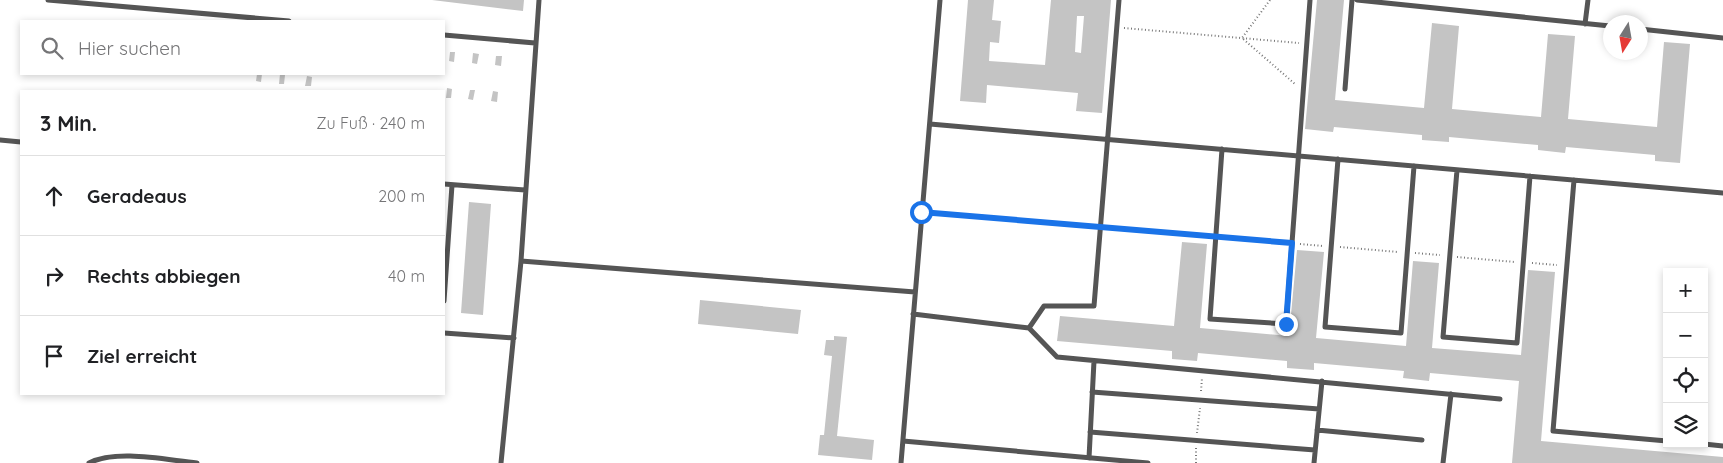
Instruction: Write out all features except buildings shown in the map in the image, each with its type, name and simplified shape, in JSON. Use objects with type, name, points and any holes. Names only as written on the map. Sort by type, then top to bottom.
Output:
[{"type":"lane","points":[[48,0],[117,3],[279,20]]},
{"type":"lane","points":[[501,463],[521,261],[539,0]]},
{"type":"lane","points":[[901,463],[940,0]]},
{"type":"lane","points":[[1030,328],[1044,306],[1094,306],[1120,0]]},
{"type":"lane","points":[[1222,149],[1210,319],[1286,324],[1310,0]]},
{"type":"lane","points":[[1345,89],[1352,0]]},
{"type":"lane","points":[[1357,0],[1603,25]]},
{"type":"lane","points":[[1585,24],[1588,0]]},
{"type":"lane","points":[[1648,31],[1723,38]]},
{"type":"lane","points":[[445,35],[535,43]]},
{"type":"lane","points":[[930,124],[1723,192]]},
{"type":"lane","points":[[0,140],[20,142]]},
{"type":"lane","points":[[1338,159],[1325,327],[1401,333],[1414,166]]},
{"type":"lane","points":[[1457,170],[1443,337],[1516,343],[1530,176]]},
{"type":"lane","points":[[1574,180],[1553,431],[1663,441]]},
{"type":"lane","points":[[445,184],[525,190]]},
{"type":"lane","points":[[445,286],[452,185]]},
{"type":"lane","points":[[521,261],[915,292]]},
{"type":"lane","points":[[913,314],[1030,328],[1056,357],[1500,399]]},
{"type":"lane","points":[[445,333],[514,338]]},
{"type":"lane","points":[[1089,458],[1094,361]]},
{"type":"lane","points":[[1314,463],[1322,381]]},
{"type":"lane","points":[[1092,392],[1319,409]]},
{"type":"lane","points":[[1443,463],[1450,394]]},
{"type":"lane","points":[[1317,430],[1422,440]]},
{"type":"lane","points":[[1090,432],[1315,450]]},
{"type":"lane","points":[[903,442],[1148,463]]},
{"type":"lane","points":[[1708,444],[1723,446]]},
{"type":"lane","points":[[89,463],[105,458],[124,456],[197,463]]},
{"type":"path","points":[[1242,38],[1270,0]]},
{"type":"path","points":[[1117,27],[1307,44]]},
{"type":"path","points":[[1242,38],[1303,91]]},
{"type":"path","points":[[921,212],[1567,266]]},
{"type":"path","points":[[1196,463],[1203,371]]},
{"type":"route","points":[[921,212],[1292,243],[1286,324]]}]
